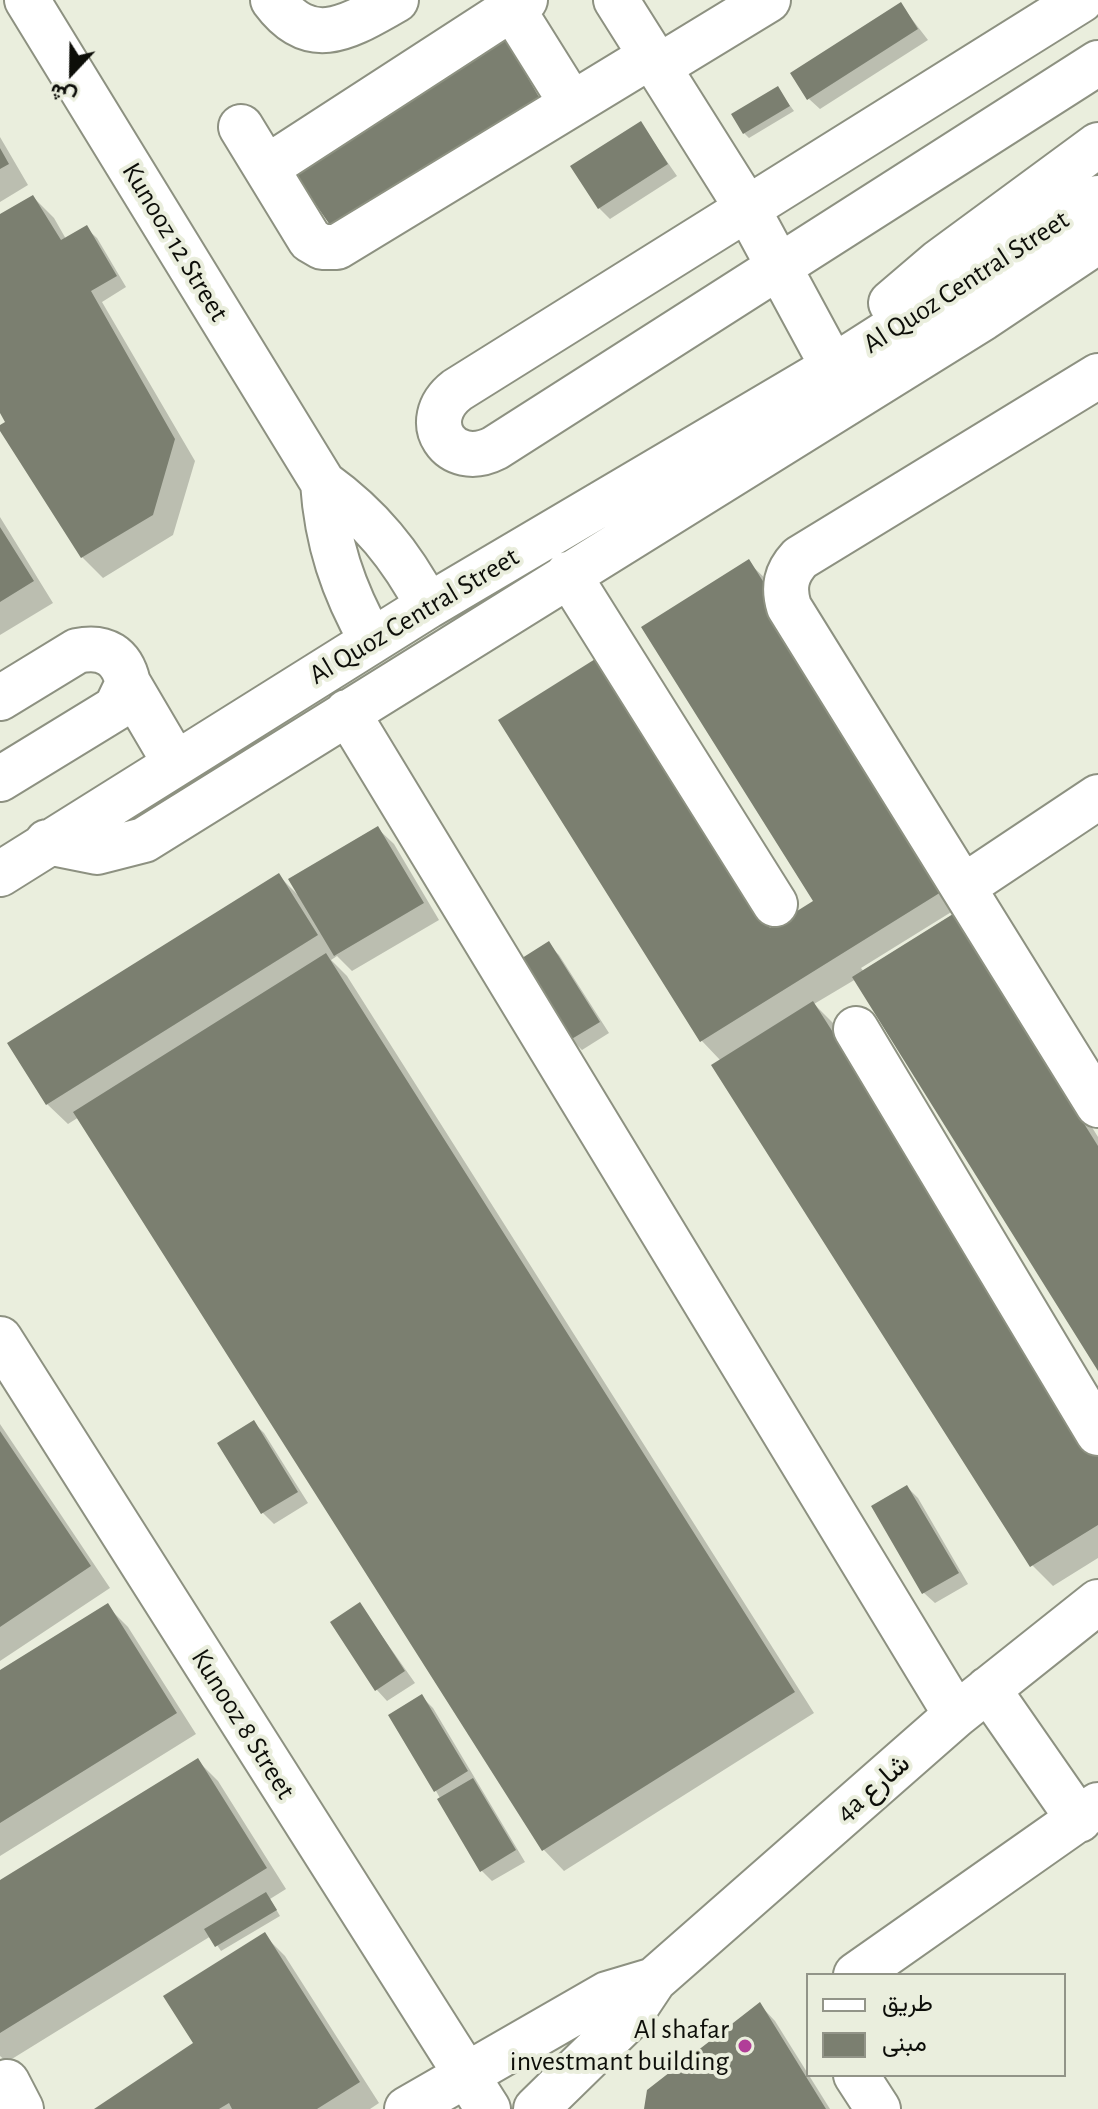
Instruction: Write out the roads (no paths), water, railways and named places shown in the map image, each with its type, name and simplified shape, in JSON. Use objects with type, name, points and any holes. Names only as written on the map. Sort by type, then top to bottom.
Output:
[{"type":"street","name":"Kunooz 12 Street","points":[[27,0],[323,483],[349,502],[393,548],[428,606]]},
{"type":"street","points":[[273,0],[292,20],[317,30],[331,31],[345,29],[396,0]]},
{"type":"street","points":[[616,0],[747,208],[833,367]]},
{"type":"street","points":[[1081,0],[457,390],[448,397],[438,417],[444,440],[461,453],[484,453],[1098,63]]},
{"type":"street","points":[[241,127],[310,240],[322,247],[337,247],[572,104],[757,3]]},
{"type":"street","points":[[266,168],[519,4],[572,104]]},
{"type":"street","name":"Al Quoz Central Street","points":[[833,367],[910,286],[1098,145]]},
{"type":"street","name":"Al Quoz Central Street","points":[[0,874],[428,606],[833,367],[1098,198]]},
{"type":"street","points":[[47,842],[97,852],[144,840],[983,318],[1098,241]]},
{"type":"street","points":[[1098,376],[800,558],[786,580],[789,607],[1098,1105]]},
{"type":"street","name":"Kunooz 12 Street","points":[[323,483],[329,537],[341,579],[372,641]]},
{"type":"street","points":[[568,574],[775,904]]},
{"type":"street","points":[[0,698],[77,651],[91,648],[117,658],[128,683],[175,763]]},
{"type":"street","points":[[0,779],[116,708],[128,683]]},
{"type":"street","points":[[347,712],[986,1691],[1092,1808],[859,1973]]},
{"type":"street","points":[[963,887],[1098,797]]},
{"type":"street","points":[[856,1029],[1098,1433]]},
{"type":"street","name":"Kunooz 8 Street","points":[[0,1339],[476,2092]]},
{"type":"street","name":"4a شارع","points":[[536,2109],[628,2019],[654,1980],[986,1691],[1098,1602]]},
{"type":"street","name":"4a شارع","points":[[407,2109],[476,2092],[607,1994],[654,1980]]},
{"type":"street","points":[[857,2077],[878,2109]]},
{"type":"place","name":"Al shafar investmant building","points":[[745,2046]]}]
